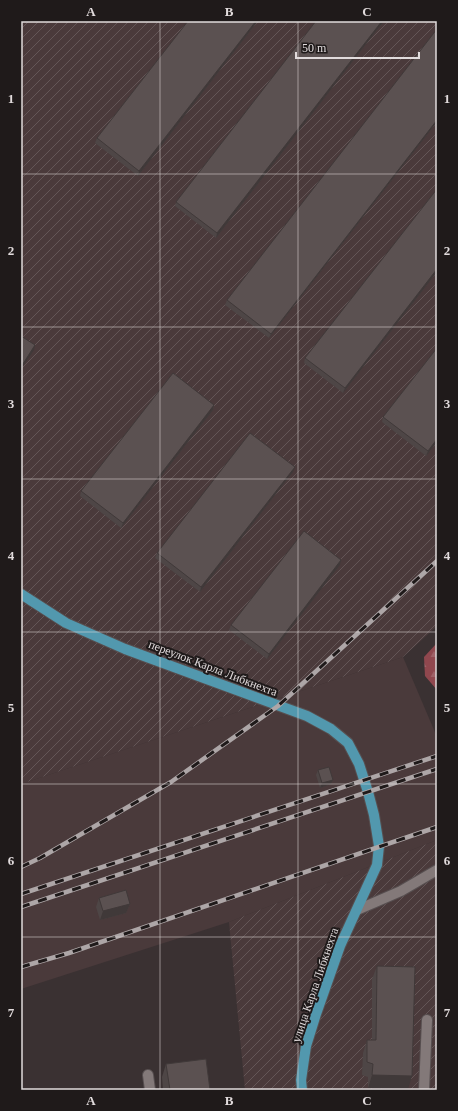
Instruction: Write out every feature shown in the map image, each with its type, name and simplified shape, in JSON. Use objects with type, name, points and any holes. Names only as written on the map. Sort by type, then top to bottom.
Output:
[{"type":"main road","name":"переулок Карла Либкнехта","points":[[21,594],[72,626],[125,649],[307,716],[331,729],[348,743],[359,764],[374,815],[379,846]]},
{"type":"main road","name":"улица Карла Либкнехта","points":[[302,1090],[301,1080],[306,1046],[314,1020],[340,946],[377,865],[379,846]]},
{"type":"lane","points":[[357,910],[402,891],[437,870]]},
{"type":"lane","points":[[424,1090],[427,1020]]},
{"type":"lane","points":[[148,1075],[150,1090]]},
{"type":"shaded area","points":[[21,21],[437,21],[437,626],[403,657],[21,784]]},
{"type":"shaded area","points":[[403,657],[437,737],[437,840],[229,922],[21,989],[21,784]]},
{"type":"shaded area","points":[[437,840],[437,1090],[245,1090],[229,922]]},
{"type":"green space","points":[[437,643],[437,690],[425,676],[424,657]]},
{"type":"building","points":[[188,21],[256,21],[139,171],[97,138]]},
{"type":"building","points":[[316,21],[382,21],[217,233],[176,202]]},
{"type":"building","points":[[437,29],[437,120],[271,334],[227,300]]},
{"type":"building","points":[[437,189],[437,269],[345,388],[305,358]]},
{"type":"building","points":[[21,336],[35,345],[21,367]]},
{"type":"building","points":[[437,348],[437,439],[428,451],[383,417]]},
{"type":"building","points":[[173,373],[214,405],[123,523],[81,491]]},
{"type":"building","points":[[250,433],[295,467],[201,587],[157,553]]},
{"type":"building","points":[[304,531],[341,560],[269,654],[231,625]]},
{"type":"building","points":[[329,767],[333,780],[322,783],[318,770]]},
{"type":"building","points":[[126,890],[130,904],[103,911],[99,898]]},
{"type":"building","points":[[377,966],[415,967],[412,1076],[372,1075],[373,1064],[367,1062],[367,1040],[376,1040]]},
{"type":"building","points":[[206,1059],[210,1090],[170,1090],[166,1064]]},
{"type":"railway","points":[[21,867],[40,858],[171,782],[278,706],[437,561]]},
{"type":"railway","points":[[21,894],[437,756]]},
{"type":"railway","points":[[21,907],[437,769]]},
{"type":"railway","points":[[21,967],[69,953],[437,827]]}]
